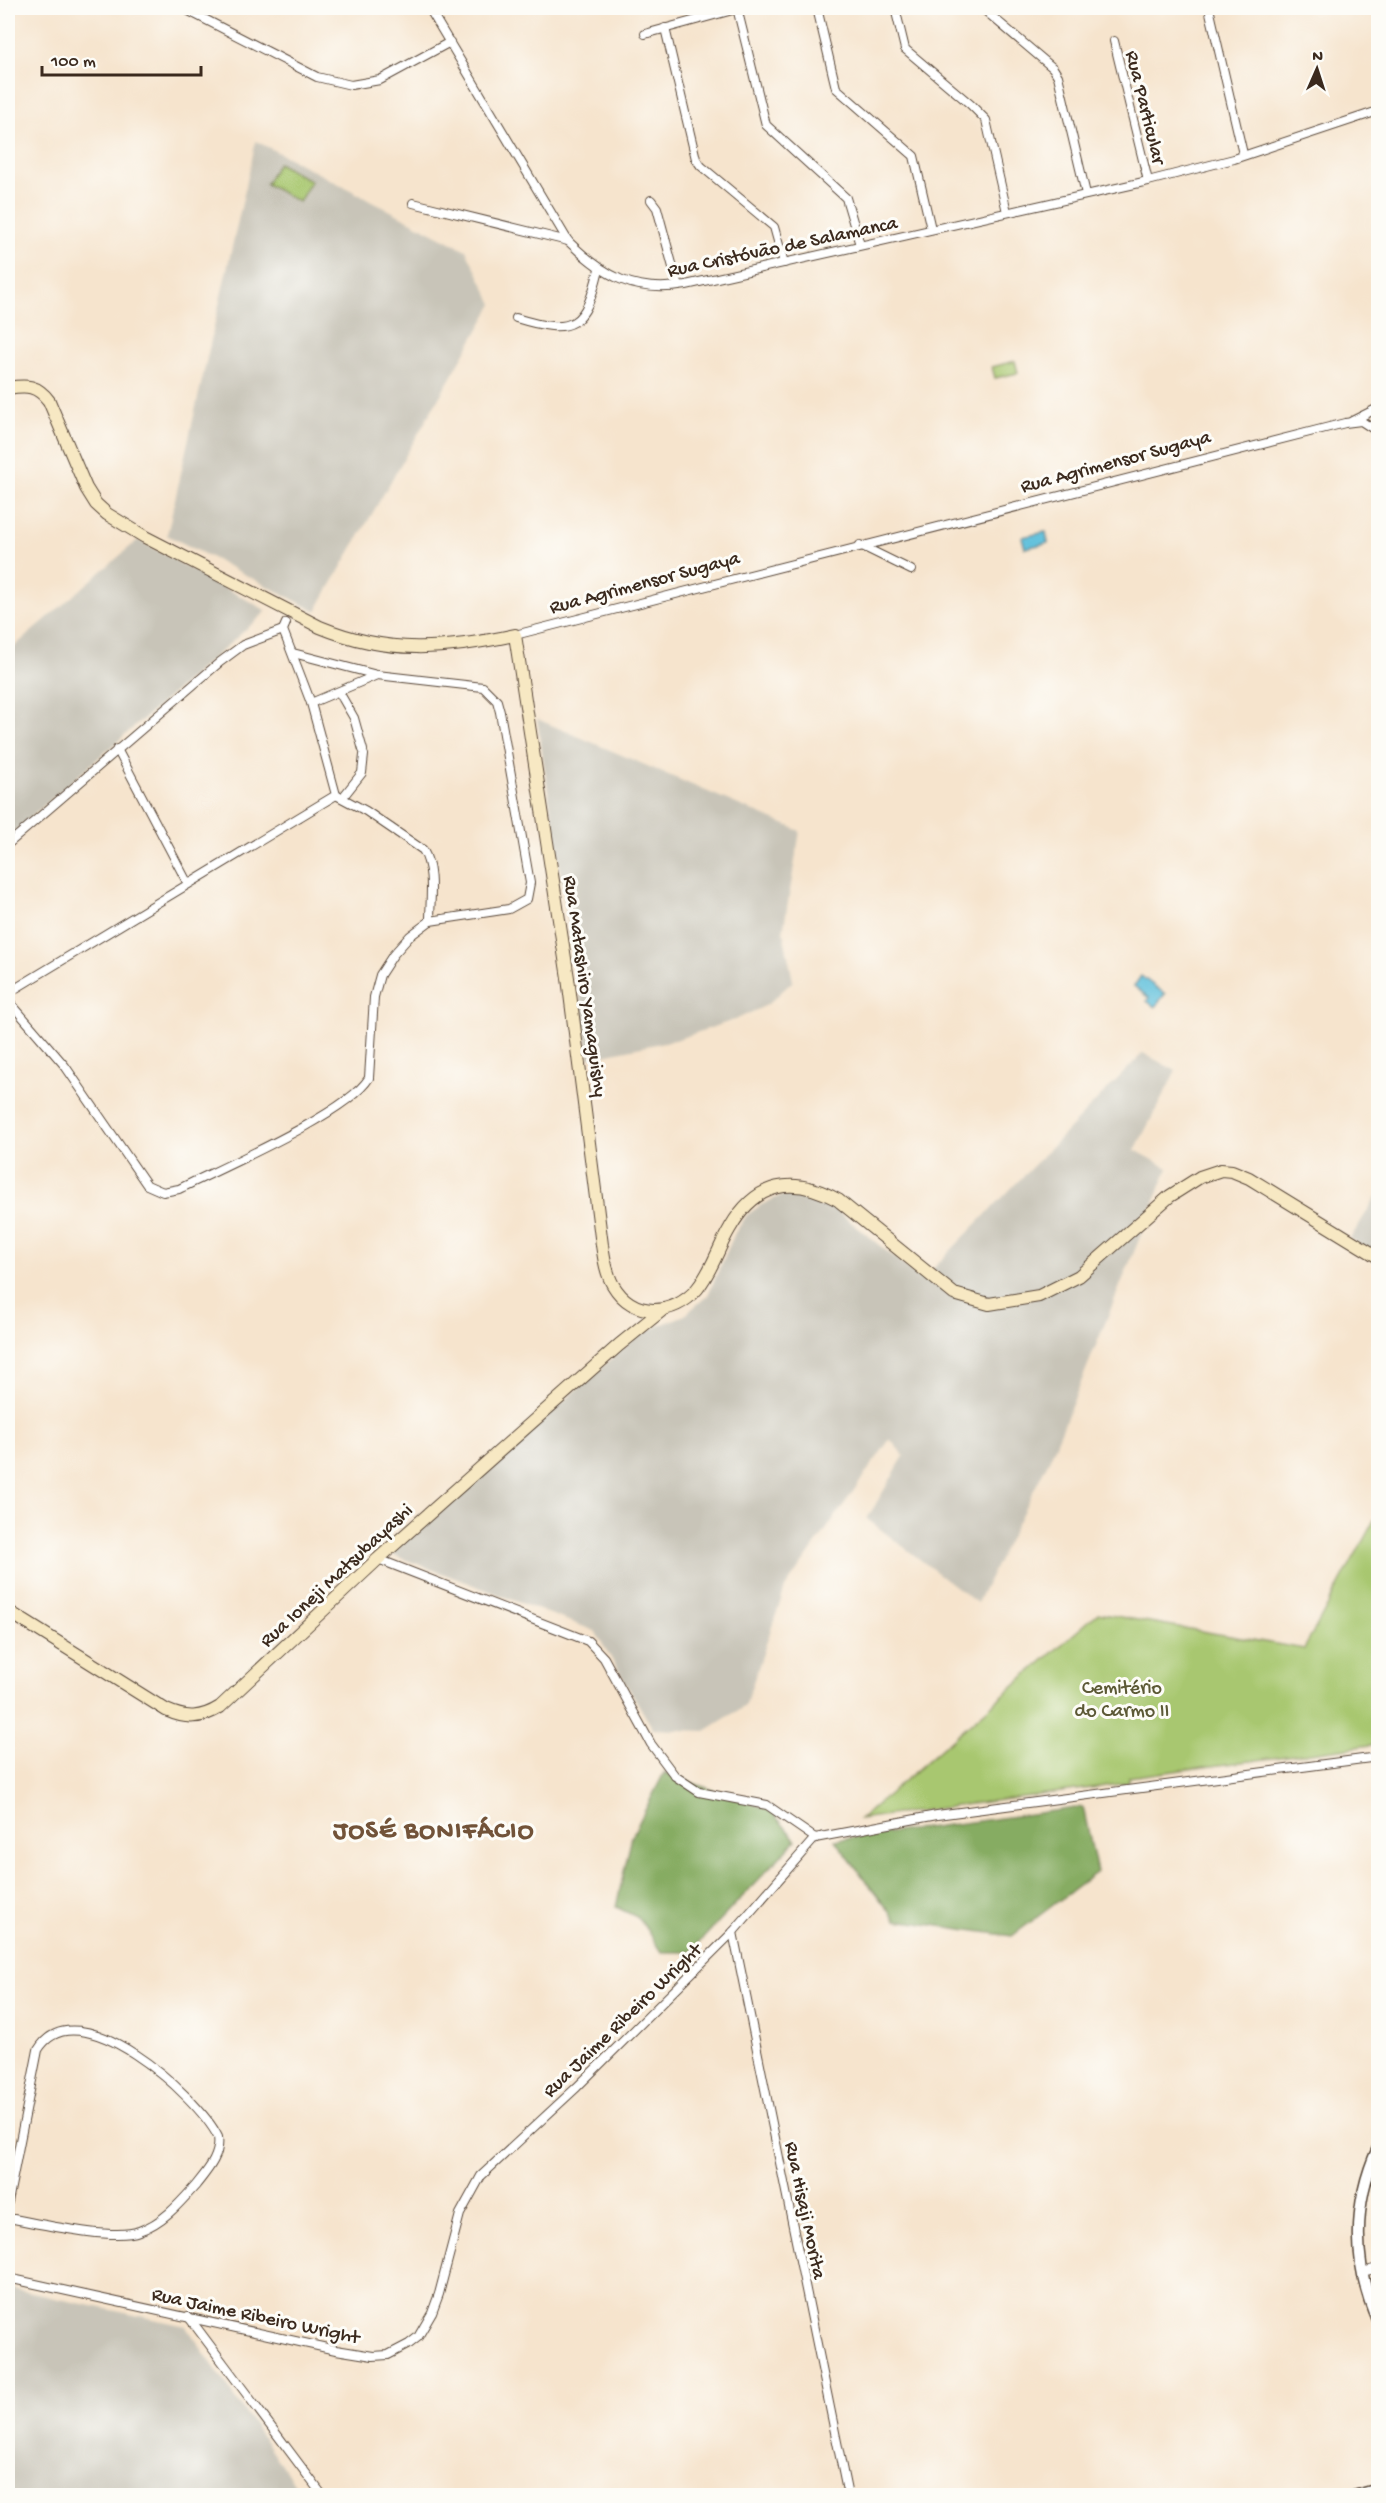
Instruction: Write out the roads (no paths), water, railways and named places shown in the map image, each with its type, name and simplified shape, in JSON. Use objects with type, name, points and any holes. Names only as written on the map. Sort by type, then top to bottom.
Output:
[{"type":"main road","name":"Rua Agrimensor Sugaya","points":[[8,388],[24,385],[41,390],[49,401],[86,488],[96,504],[107,514],[287,621],[341,636],[402,648],[468,645],[515,635]]},
{"type":"main road","name":"Rua Matashiro Yamaguishy","points":[[515,635],[568,978],[606,1267],[613,1285],[628,1301],[640,1308],[661,1311]]},
{"type":"main road","name":"Rua Ioneji Matsubayashi","points":[[8,1611],[166,1710],[178,1715],[201,1717],[220,1707],[378,1559],[619,1345],[661,1311],[680,1305],[699,1287],[730,1227],[745,1206],[766,1191],[785,1184],[819,1190],[838,1200],[954,1294],[989,1305],[1023,1300],[1057,1289],[1102,1258],[1170,1196],[1200,1177],[1221,1170],[1232,1171],[1249,1178],[1378,1257]]},
{"type":"street","points":[[183,8],[317,77],[351,85],[380,80],[450,42]]},
{"type":"street","name":"Rua Cristóvão de Salamanca","points":[[429,8],[568,241],[610,276],[633,284],[654,287],[678,286],[1148,181],[1234,159],[1243,154],[1378,111]]},
{"type":"street","points":[[645,34],[738,8],[766,125],[846,198],[860,245]]},
{"type":"street","points":[[817,8],[836,88],[914,156],[931,229]]},
{"type":"street","points":[[895,8],[905,49],[986,120],[1007,212]]},
{"type":"street","points":[[982,8],[1053,68],[1058,76],[1086,194]]},
{"type":"street","points":[[1209,8],[1243,154]]},
{"type":"street","points":[[665,28],[696,159],[701,166],[774,227],[784,263]]},
{"type":"street","name":"Rua Particular","points":[[1114,41],[1148,181]]},
{"type":"street","points":[[651,200],[657,208],[678,286]]},
{"type":"street","points":[[413,203],[568,241]]},
{"type":"street","points":[[516,318],[545,327],[563,328],[574,324],[594,292],[599,269]]},
{"type":"street","name":"Rua Agrimensor Sugaya","points":[[515,635],[1352,421],[1378,408]]},
{"type":"street","points":[[1352,421],[1369,425],[1378,432]]},
{"type":"street","points":[[860,545],[911,570]]},
{"type":"street","points":[[8,844],[220,662],[243,645],[287,621],[293,653],[311,703],[339,796],[423,850],[428,858],[430,871],[430,921]]},
{"type":"street","points":[[8,1000],[65,1066],[147,1185],[163,1192],[179,1189],[322,1117],[363,1089],[369,1078],[374,997],[380,975],[410,936],[430,921],[509,909],[527,899],[530,883],[497,700],[483,687],[376,675],[293,653]]},
{"type":"street","points":[[311,703],[376,675]]},
{"type":"street","points":[[8,993],[339,796],[362,773],[363,753],[354,718],[339,692]]},
{"type":"street","points":[[117,749],[188,884]]},
{"type":"street","points":[[378,1559],[588,1641],[604,1658],[651,1744],[675,1776],[699,1792],[767,1805],[815,1838],[937,1815],[1378,1757]]},
{"type":"street","name":"Rua Jaime Ribeiro Wright","points":[[8,2278],[366,2355],[388,2355],[409,2344],[418,2337],[432,2313],[460,2214],[481,2176],[577,2086],[733,1932],[815,1838]]},
{"type":"street","name":"Rua Hisaji Morita","points":[[733,1932],[848,2496]]},
{"type":"street","points":[[8,2202],[38,2050],[49,2035],[58,2032],[87,2033],[122,2045],[153,2066],[180,2090],[218,2137],[219,2146],[215,2157],[196,2185],[169,2214],[137,2232],[111,2233],[8,2218]]},
{"type":"street","points":[[1378,2148],[1365,2181],[1359,2210],[1362,2272],[1374,2299],[1378,2322]]},
{"type":"street","points":[[1362,2272],[1378,2268]]},
{"type":"street","points":[[188,2316],[323,2496]]},
{"type":"street","points":[[1354,2496],[1378,2489]]},
{"type":"water","points":[[1046,532],[1048,543],[1025,548],[1022,537]]},
{"type":"water","points":[[1141,976],[1165,994],[1155,1007],[1147,1001],[1149,998],[1134,986]]},
{"type":"district","name":"JOSÉ BONIFÁCIO","points":[[434,1828]]},
{"type":"park label","name":"Cemitério do Carmo II","points":[[1122,1698]]}]
